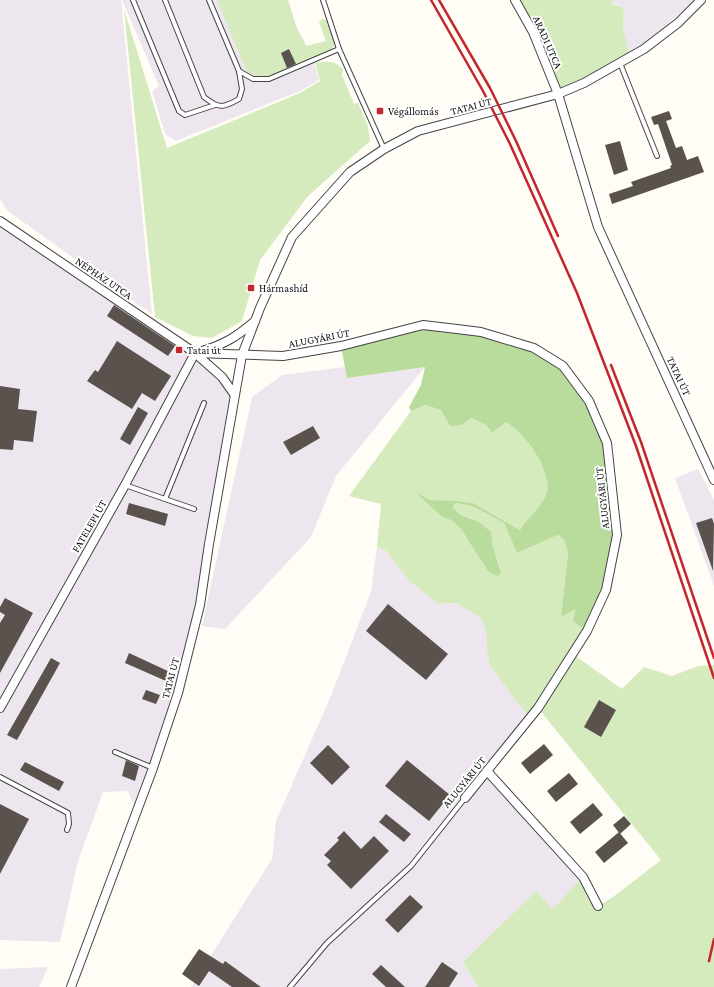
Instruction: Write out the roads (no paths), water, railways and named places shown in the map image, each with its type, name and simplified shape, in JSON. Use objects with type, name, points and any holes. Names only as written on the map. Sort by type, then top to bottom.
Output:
[{"type":"street","name":"ARADI UTCA","points":[[515,0],[533,32],[558,94]]},
{"type":"street","points":[[558,94],[584,83],[644,49],[674,26],[701,0]]},
{"type":"street","name":"TATAI ÚT","points":[[71,987],[153,768],[178,693],[200,605],[209,544],[233,411],[234,394],[242,355],[292,236],[350,172],[384,149],[418,131],[558,94],[598,227],[714,480]]},
{"type":"street","name":"NÉPHÁZ UTCA","points":[[0,221],[195,353],[222,377],[234,394]]},
{"type":"street","points":[[195,353],[225,344],[256,320]]},
{"type":"street","name":"ALUGYÁRI ÚT","points":[[242,355],[284,356],[319,351],[423,325],[481,332],[534,348],[563,366],[589,402],[607,443],[616,519],[617,535],[606,590],[588,632],[574,655],[538,708],[465,798]]},
{"type":"street","points":[[195,353],[242,355]]},
{"type":"street","name":"FATELEPI ÚT","points":[[0,708],[125,484],[195,353]]},
{"type":"street","points":[[487,771],[583,877],[598,906]]},
{"type":"lane","points":[[133,0],[179,111],[185,115],[215,105],[225,106],[239,99],[242,89],[239,71],[209,0]]},
{"type":"lane","points":[[165,0],[204,97],[215,105]]},
{"type":"lane","points":[[322,0],[339,48],[384,149]]},
{"type":"lane","points":[[239,71],[253,79],[269,79],[339,48]]},
{"type":"lane","points":[[620,63],[658,156]]},
{"type":"lane","points":[[165,499],[204,403]]},
{"type":"lane","points":[[125,484],[194,509]]},
{"type":"lane","points":[[115,752],[153,768]]},
{"type":"lane","points":[[0,776],[68,813],[69,824],[67,830]]},
{"type":"lane","name":"ALUGYÁRI ÚT","points":[[290,987],[327,943],[411,866],[465,798]]},
{"type":"railway","points":[[431,0],[483,91],[510,144],[577,293],[636,446],[714,678]]},
{"type":"railway","points":[[439,0],[490,88],[516,141],[558,236]]},
{"type":"railway","points":[[611,365],[641,442],[714,658]]},
{"type":"railway","points":[[709,961],[714,939]]},
{"type":"place","name":"Végállomás","points":[[380,111]]},
{"type":"place","name":"Hármashíd","points":[[251,288]]},
{"type":"place","name":"Tatai út","points":[[179,350]]}]
